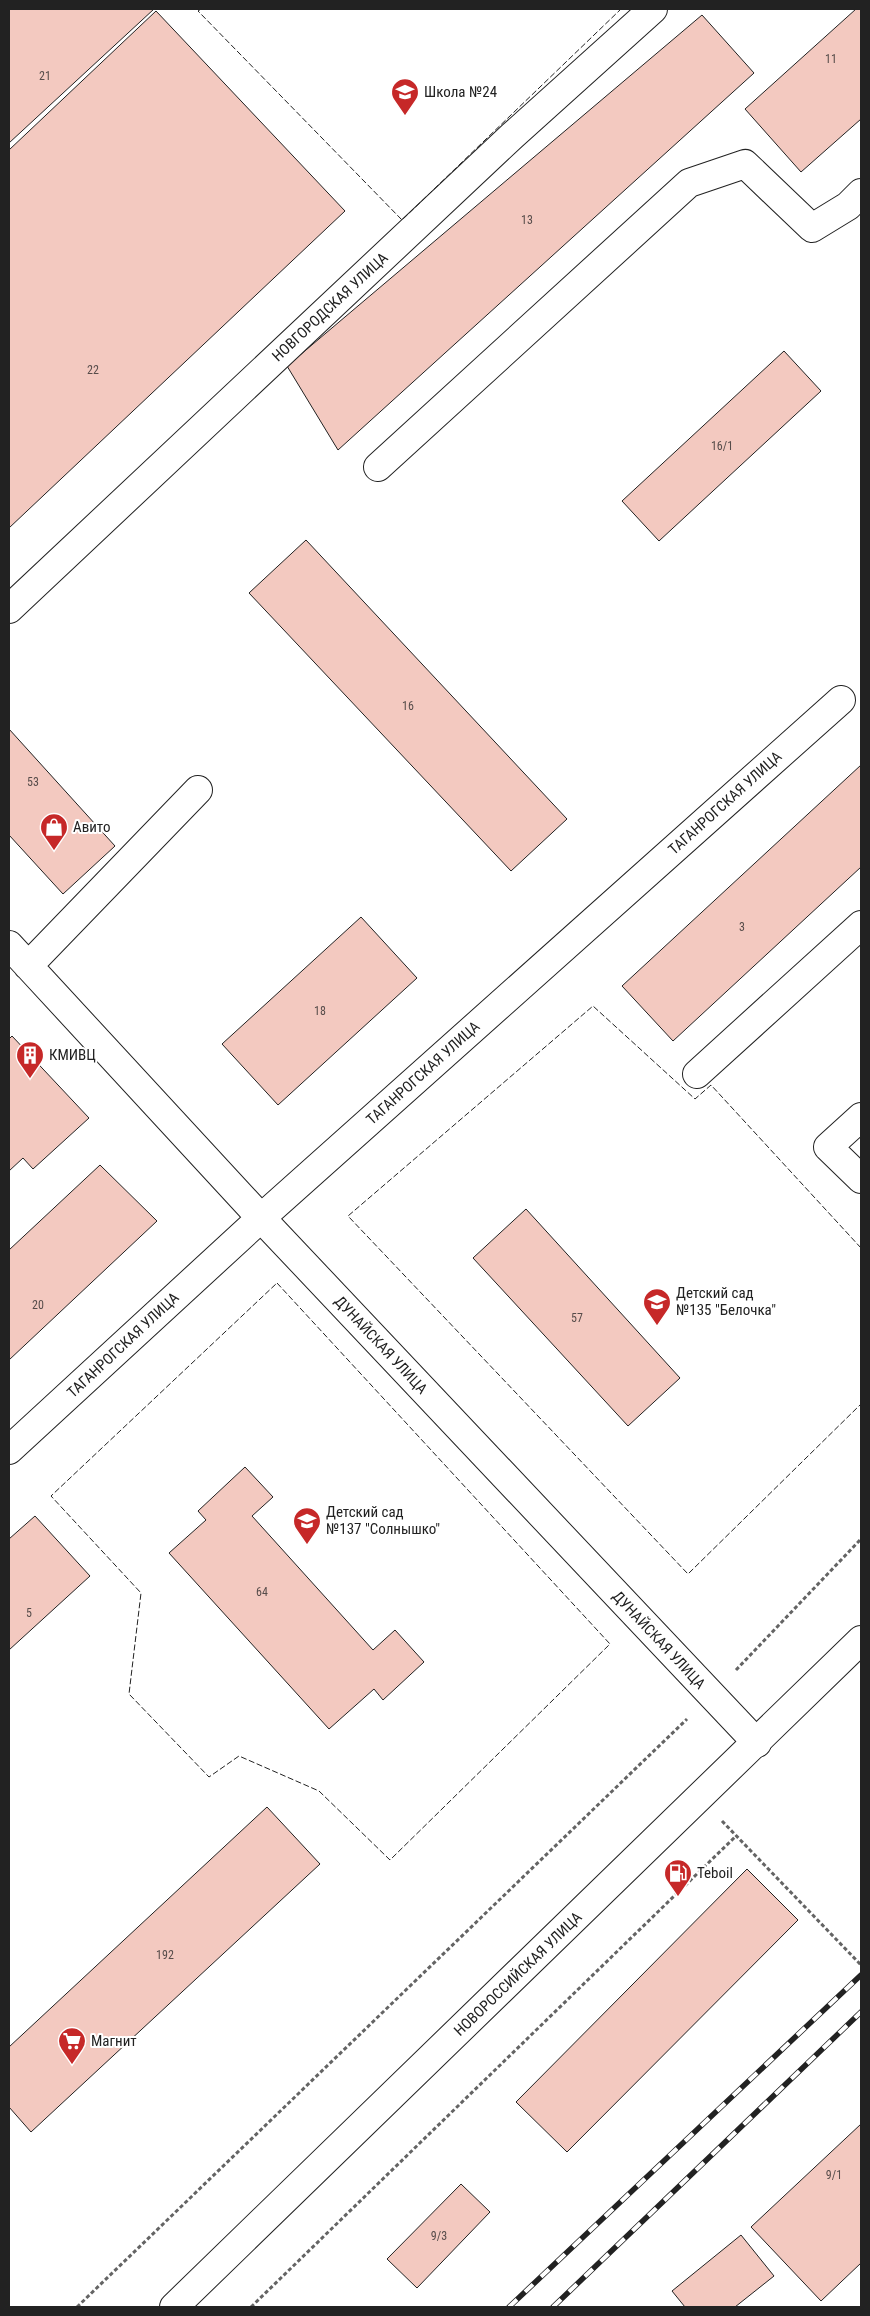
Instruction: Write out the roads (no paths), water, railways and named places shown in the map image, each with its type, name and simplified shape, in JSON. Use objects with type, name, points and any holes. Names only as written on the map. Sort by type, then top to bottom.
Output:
[{"type":"street","name":"НОВГОРОДСКАЯ УЛИЦА","points":[[9,609],[505,143],[653,9]]},
{"type":"street","points":[[378,467],[689,183],[746,164],[812,228],[848,206],[861,193]]},
{"type":"street","name":"ТАГАНРОГСКАЯ УЛИЦА","points":[[9,1450],[261,1218],[841,700]]},
{"type":"street","points":[[28,966],[198,790]]},
{"type":"street","points":[[697,1074],[861,926]]},
{"type":"street","name":"ДУНАЙСКАЯ УЛИЦА","points":[[9,945],[261,1218],[757,1743]]},
{"type":"street","points":[[861,1116],[828,1147],[861,1179]]},
{"type":"street","name":"НОВОРОССИЙСКАЯ УЛИЦА","points":[[174,2307],[861,1640]]},
{"type":"railway","points":[[509,2307],[861,1975]]},
{"type":"railway","points":[[553,2307],[861,2012]]},
{"type":"place","name":"Школа №24","points":[[405,116]]},
{"type":"place","name":"Авито","points":[[54,851]]},
{"type":"place","name":"КМИВЦ","points":[[30,1079]]},
{"type":"place","name":"Детский сад №135 \"Белочка\"","points":[[657,1326]]},
{"type":"place","name":"Детский сад №137 \"Солнышко\"","points":[[307,1545]]},
{"type":"place","name":"Teboil","points":[[678,1897]]},
{"type":"place","name":"Магнит","points":[[72,2065]]}]
